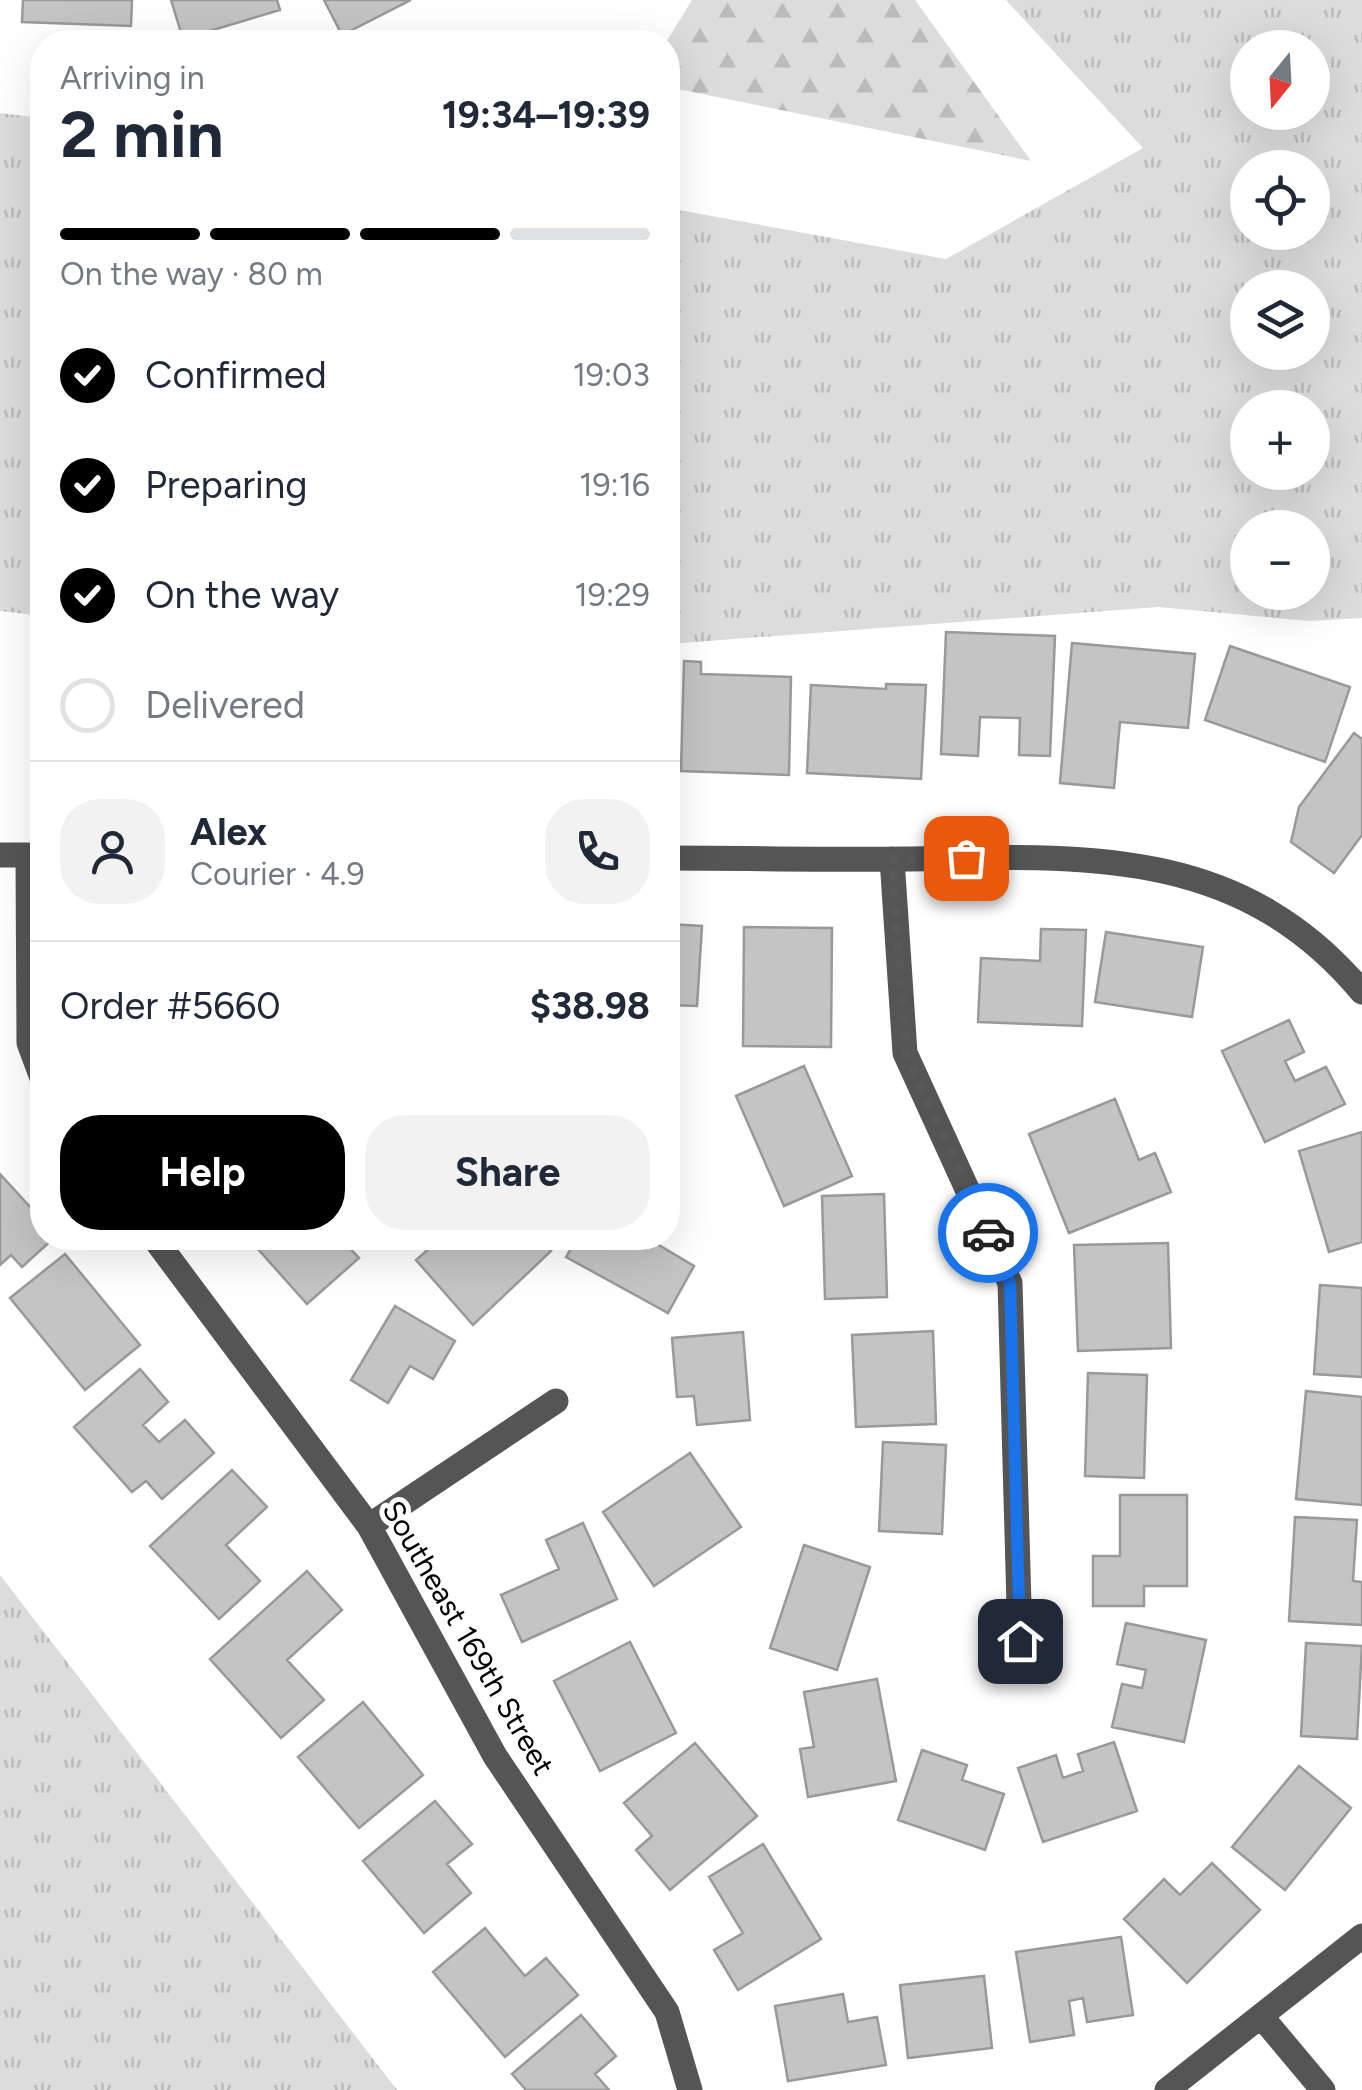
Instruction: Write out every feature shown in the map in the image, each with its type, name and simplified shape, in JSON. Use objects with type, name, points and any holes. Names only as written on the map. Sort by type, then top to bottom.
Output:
[{"type":"street","points":[[0,855],[30,855]]},
{"type":"street","points":[[680,858],[1076,856],[1182,873],[1260,906],[1334,959],[1362,992]]},
{"type":"street","points":[[892,859],[906,1053],[1010,1284],[1020,1641]]},
{"type":"street","points":[[30,1011],[30,1045]]},
{"type":"street","name":"Southeast 169th Street","points":[[163,1250],[369,1526],[495,1756],[667,2012],[690,2090]]},
{"type":"street","points":[[369,1526],[556,1401]]},
{"type":"street","points":[[1167,2090],[1362,1936]]},
{"type":"street","points":[[1261,2016],[1323,2090]]},
{"type":"green space","points":[[692,0],[915,0],[1031,161],[680,89],[680,30],[673,30]]},
{"type":"green space","points":[[1006,0],[1362,0],[1362,618],[1309,621],[1158,607],[680,643],[680,210],[946,259],[1143,148]]},
{"type":"green space","points":[[0,113],[30,117],[30,615],[0,611]]},
{"type":"green space","points":[[0,1575],[397,2090],[0,2090]]},
{"type":"building","points":[[23,0],[132,0],[131,26],[22,22]]},
{"type":"building","points":[[171,0],[277,0],[280,10],[213,30],[180,30]]},
{"type":"building","points":[[324,0],[411,0],[352,30],[339,30]]},
{"type":"building","points":[[946,632],[1055,636],[1050,756],[1019,755],[1020,718],[980,717],[978,756],[941,754]]},
{"type":"building","points":[[1072,643],[1195,654],[1188,728],[1120,722],[1114,788],[1060,783]]},
{"type":"building","points":[[1230,646],[1350,687],[1325,762],[1205,720]]},
{"type":"building","points":[[684,661],[701,662],[701,674],[791,677],[789,775],[681,771]]},
{"type":"building","points":[[886,684],[926,685],[921,779],[807,773],[811,685],[886,689]]},
{"type":"building","points":[[1354,733],[1362,739],[1362,835],[1334,873],[1291,842],[1299,807]]},
{"type":"building","points":[[680,925],[702,926],[697,1006],[680,1005]]},
{"type":"building","points":[[744,927],[832,928],[831,1047],[743,1046]]},
{"type":"building","points":[[1041,929],[1086,930],[1082,1026],[978,1022],[981,958],[1040,961]]},
{"type":"building","points":[[1106,932],[1203,947],[1192,1017],[1095,1002]]},
{"type":"building","points":[[1289,1020],[1304,1052],[1285,1061],[1295,1081],[1326,1067],[1345,1104],[1265,1142],[1222,1051]]},
{"type":"building","points":[[804,1066],[852,1176],[784,1206],[736,1096]]},
{"type":"building","points":[[1115,1099],[1139,1160],[1155,1153],[1171,1192],[1069,1233],[1029,1134]]},
{"type":"building","points":[[1362,1132],[1362,1242],[1329,1252],[1299,1151]]},
{"type":"building","points":[[0,1174],[30,1207],[30,1250],[41,1250],[22,1267],[11,1255],[0,1265]]},
{"type":"building","points":[[884,1194],[887,1297],[825,1299],[822,1196]]},
{"type":"building","points":[[1168,1243],[1171,1348],[1078,1351],[1074,1245]]},
{"type":"building","points":[[259,1250],[351,1250],[359,1258],[307,1304]]},
{"type":"building","points":[[427,1250],[551,1251],[473,1325],[416,1260]]},
{"type":"building","points":[[570,1250],[667,1250],[694,1266],[668,1313],[566,1257]]},
{"type":"building","points":[[65,1254],[140,1345],[85,1390],[10,1298]]},
{"type":"building","points":[[1320,1285],[1362,1288],[1362,1377],[1314,1374]]},
{"type":"building","points":[[395,1306],[455,1341],[433,1379],[410,1366],[388,1403],[351,1380]]},
{"type":"building","points":[[933,1331],[936,1424],[856,1427],[852,1335]]},
{"type":"building","points":[[743,1332],[750,1420],[697,1425],[694,1396],[677,1397],[672,1338]]},
{"type":"building","points":[[140,1369],[168,1402],[143,1425],[159,1442],[185,1420],[214,1453],[162,1499],[146,1481],[132,1492],[74,1427]]},
{"type":"building","points":[[1088,1373],[1147,1375],[1144,1478],[1085,1476]]},
{"type":"building","points":[[1306,1391],[1362,1397],[1362,1505],[1296,1499]]},
{"type":"building","points":[[883,1442],[946,1445],[942,1534],[879,1531]]},
{"type":"building","points":[[690,1453],[741,1527],[654,1586],[603,1512]]},
{"type":"building","points":[[232,1470],[267,1507],[226,1545],[260,1581],[219,1619],[150,1546]]},
{"type":"building","points":[[1120,1495],[1187,1495],[1187,1586],[1144,1586],[1144,1606],[1093,1606],[1093,1556],[1120,1556]]},
{"type":"building","points":[[1295,1517],[1357,1520],[1353,1581],[1362,1582],[1362,1625],[1289,1621]]},
{"type":"building","points":[[583,1523],[617,1599],[522,1642],[501,1595],[559,1569],[546,1540]]},
{"type":"building","points":[[804,1545],[870,1567],[837,1670],[770,1648]]},
{"type":"building","points":[[307,1571],[342,1610],[287,1660],[324,1700],[281,1738],[210,1659]]},
{"type":"building","points":[[1126,1623],[1206,1640],[1184,1742],[1112,1727],[1122,1684],[1142,1688],[1146,1670],[1117,1664]]},
{"type":"building","points":[[630,1642],[676,1733],[600,1771],[554,1681]]},
{"type":"building","points":[[1306,1643],[1362,1646],[1357,1739],[1301,1736]]},
{"type":"building","points":[[877,1679],[896,1781],[808,1797],[800,1749],[814,1747],[804,1692]]},
{"type":"building","points":[[363,1702],[423,1775],[359,1828],[298,1757]]},
{"type":"building","points":[[1114,1742],[1137,1811],[1043,1842],[1018,1768],[1056,1755],[1063,1778],[1083,1771],[1078,1754]]},
{"type":"building","points":[[695,1743],[757,1816],[670,1890],[636,1850],[652,1836],[624,1803]]},
{"type":"building","points":[[922,1750],[967,1765],[962,1780],[1004,1794],[985,1850],[898,1820]]},
{"type":"building","points":[[1299,1766],[1351,1808],[1285,1890],[1232,1847]]},
{"type":"building","points":[[435,1801],[472,1844],[447,1864],[471,1893],[424,1933],[363,1861]]},
{"type":"building","points":[[763,1844],[821,1939],[738,1990],[714,1950],[743,1933],[709,1877]]},
{"type":"building","points":[[1212,1863],[1260,1910],[1187,1983],[1124,1919],[1164,1879],[1180,1895]]},
{"type":"building","points":[[485,1928],[525,1976],[546,1958],[578,1995],[505,2057],[433,1972]]},
{"type":"building","points":[[1121,1937],[1133,2015],[1087,2022],[1083,1998],[1069,2001],[1074,2035],[1030,2042],[1016,1952]]},
{"type":"building","points":[[984,1976],[992,2048],[908,2058],[900,1985]]},
{"type":"building","points":[[843,1994],[848,2022],[877,2017],[886,2065],[788,2081],[775,2006]]},
{"type":"building","points":[[581,2015],[616,2056],[595,2074],[609,2090],[526,2090],[512,2074]]},
{"type":"way so far","points":[[966,858],[892,859],[906,1053],[988,1233]]},
{"type":"route","points":[[988,1233],[1010,1284],[1020,1641]]}]
